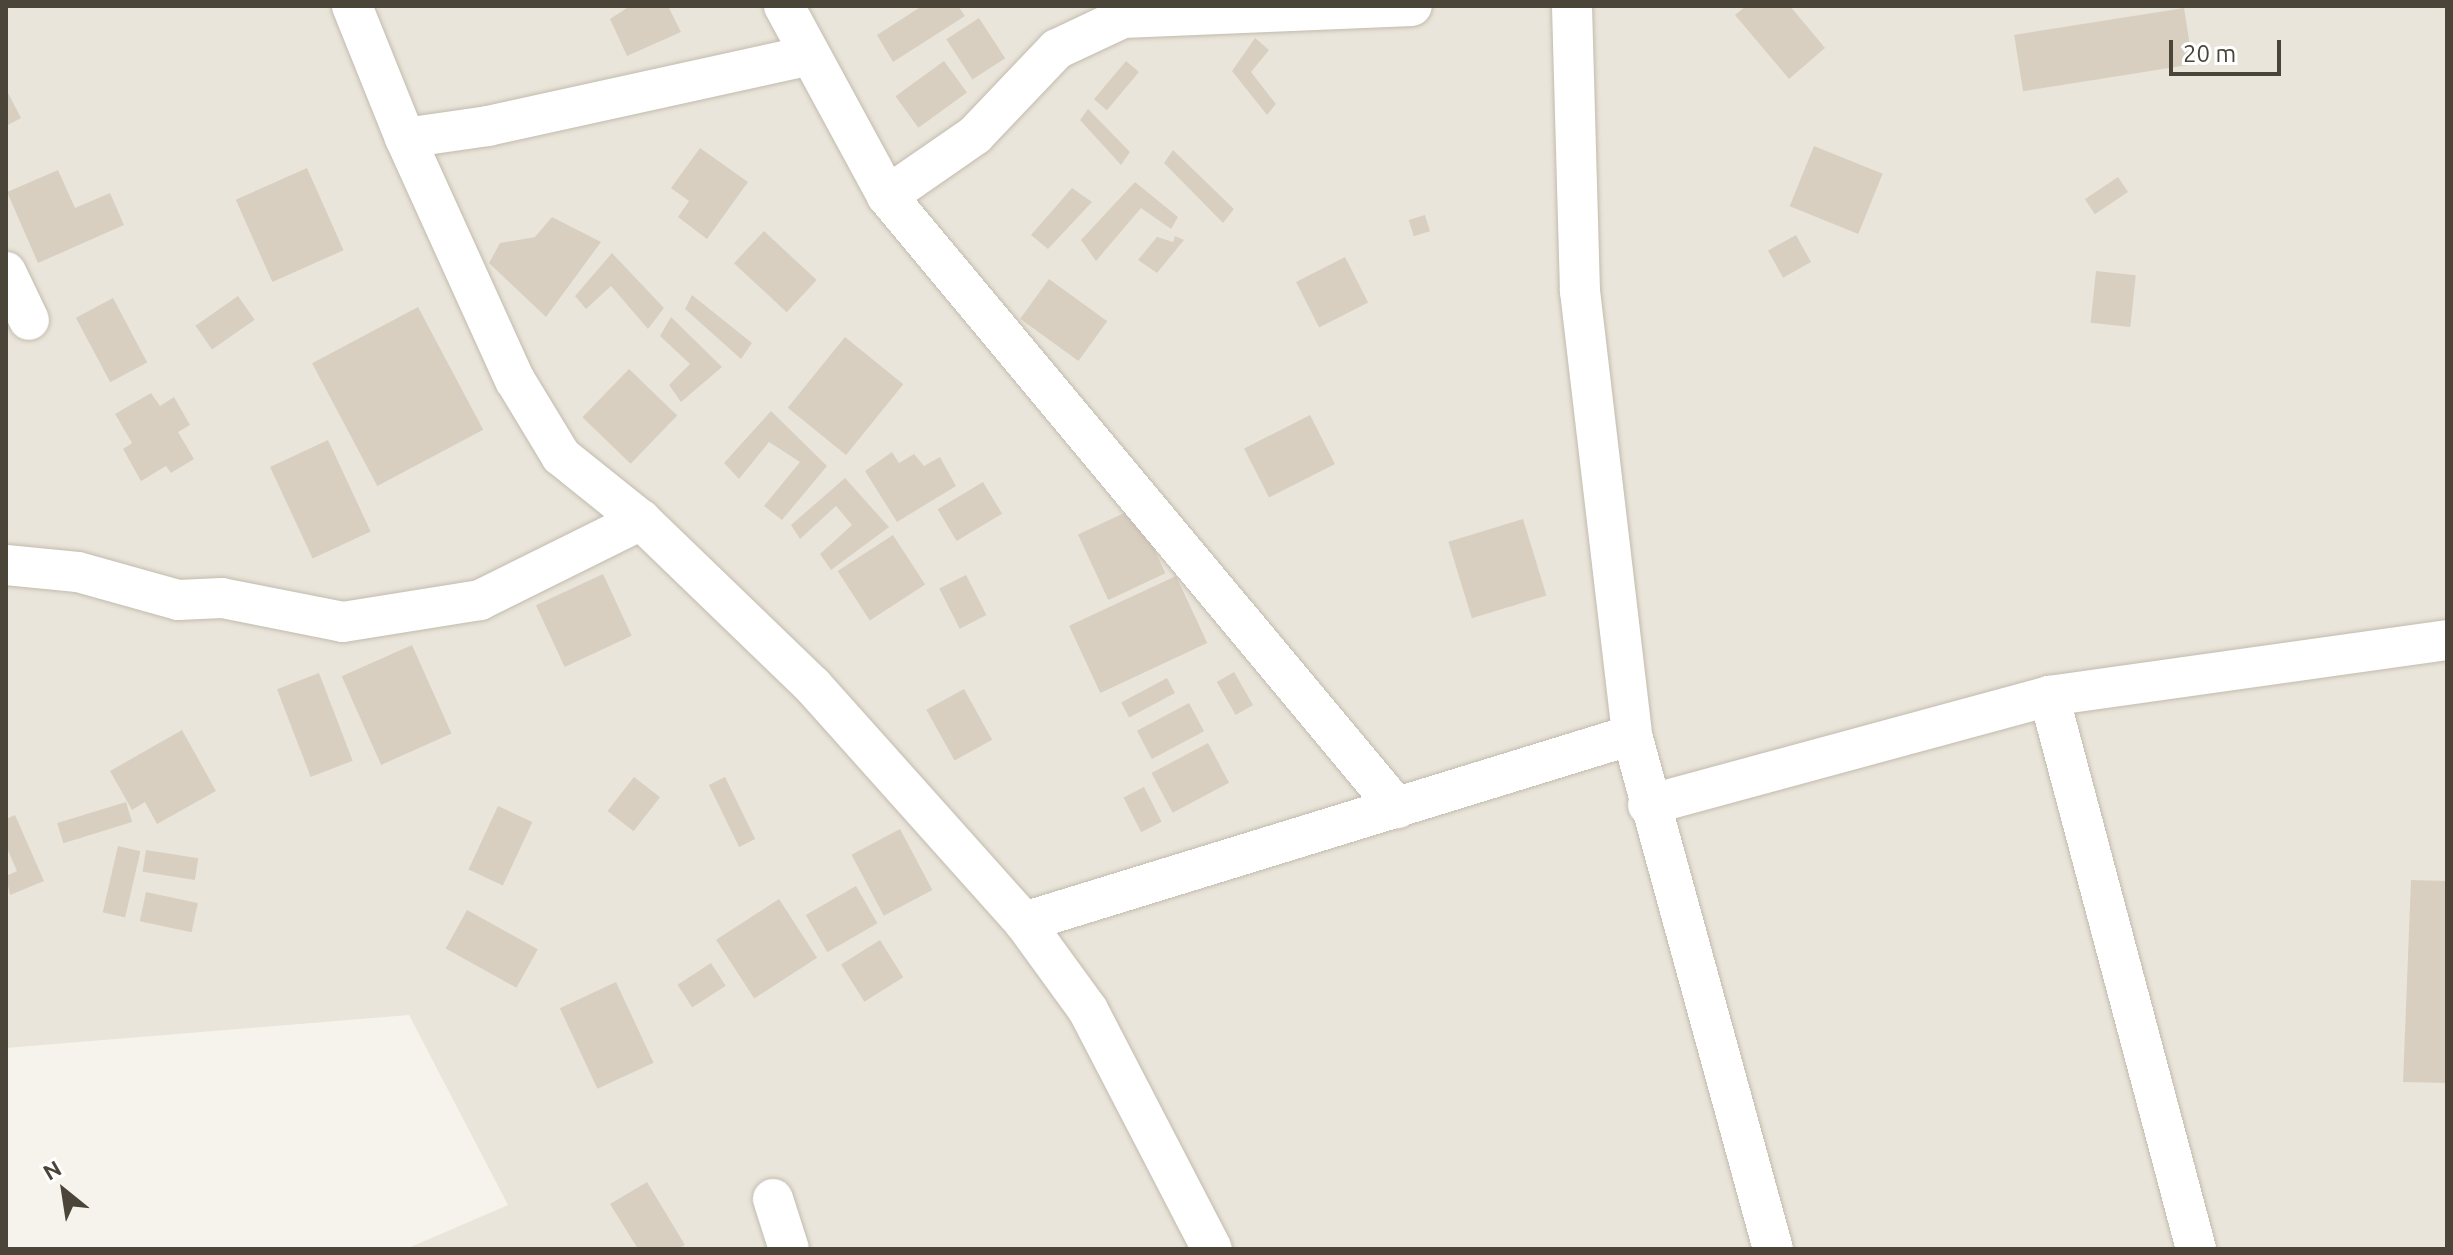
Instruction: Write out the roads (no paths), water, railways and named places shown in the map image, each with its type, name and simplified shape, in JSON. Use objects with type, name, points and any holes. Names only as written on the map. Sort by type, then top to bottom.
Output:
[{"type":"street","points":[[352,6],[405,138],[515,380],[561,456],[641,520],[813,686],[1024,922],[1088,1010],[1212,1249]]},
{"type":"street","points":[[784,6],[807,56],[887,196],[1397,808]]},
{"type":"street","points":[[887,196],[975,135],[1057,49],[1123,18],[1412,6]]},
{"type":"street","points":[[1572,6],[1580,291],[1632,735],[1648,805],[1773,1249]]},
{"type":"street","points":[[405,138],[488,126],[807,56]]},
{"type":"street","points":[[6,272],[29,320]]},
{"type":"street","points":[[6,565],[78,572],[178,600],[222,598],[343,622],[480,600],[641,520]]},
{"type":"street","points":[[1648,805],[2049,696],[2447,640]]},
{"type":"street","points":[[2049,696],[2196,1249]]},
{"type":"street","points":[[1024,922],[1632,735]]},
{"type":"street","points":[[773,1199],[789,1249]]}]
